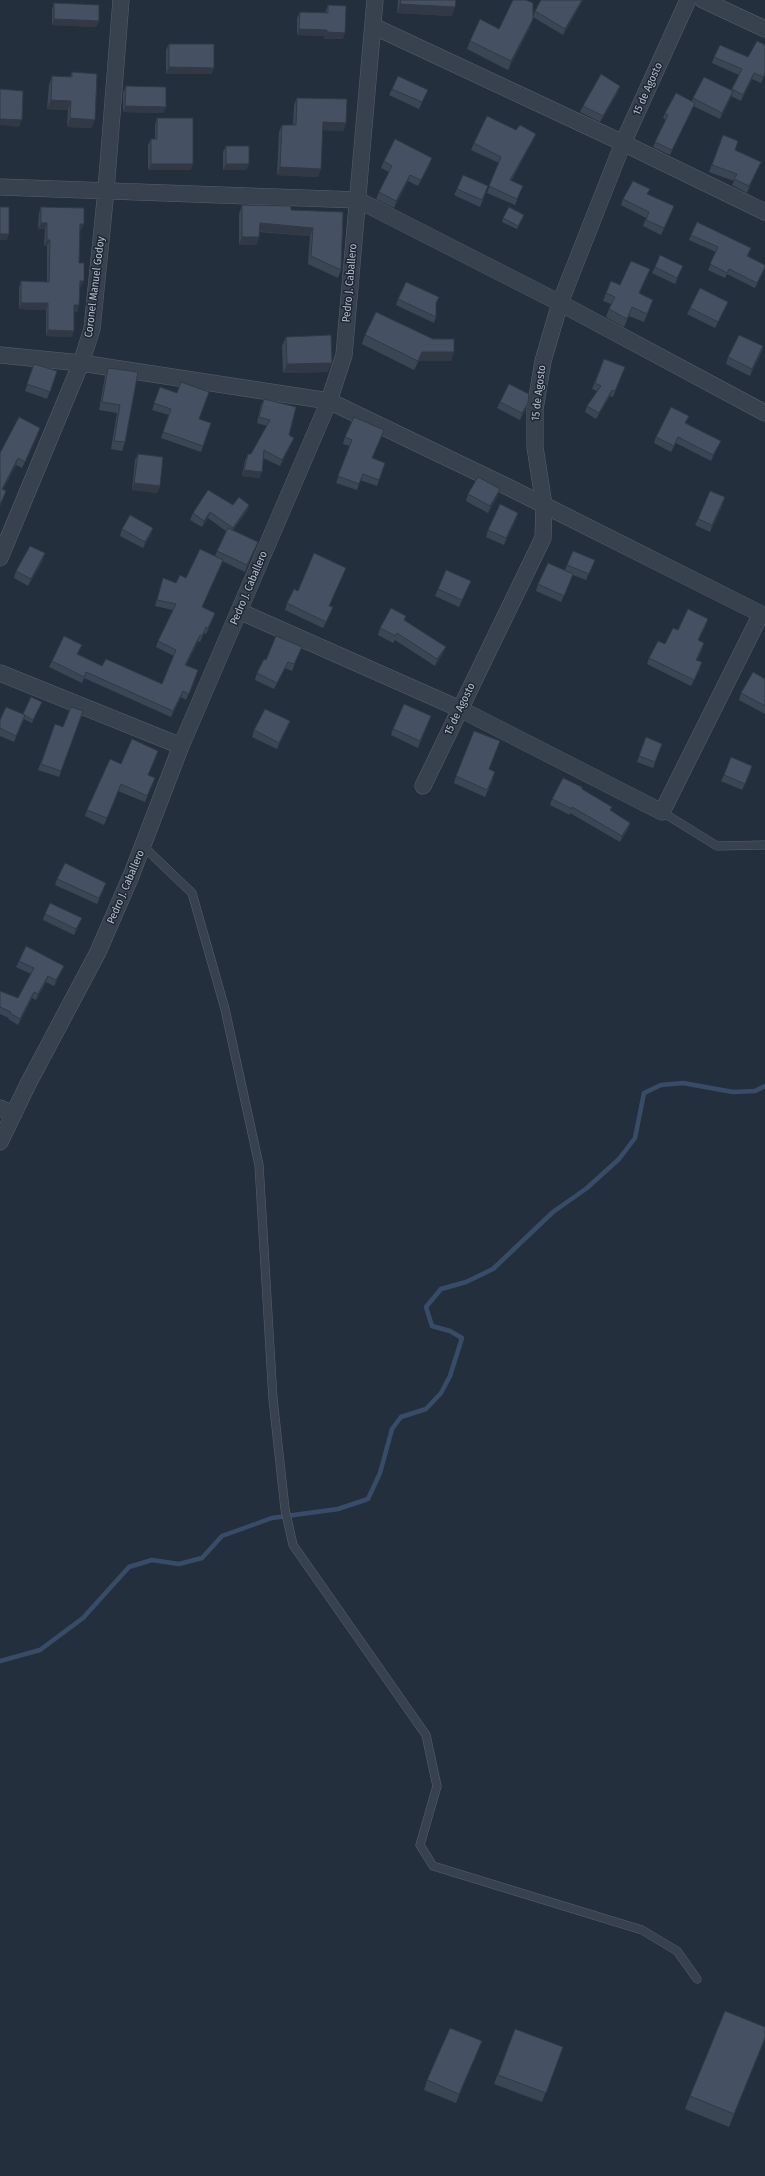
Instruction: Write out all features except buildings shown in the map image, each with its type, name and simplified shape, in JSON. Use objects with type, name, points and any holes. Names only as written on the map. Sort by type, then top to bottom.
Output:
[{"type":"street","name":"Coronel Manuel Godoy","points":[[0,558],[82,363],[92,329],[106,190],[121,0]]},
{"type":"street","name":"Pedro J. Caballero","points":[[0,1142],[7,1111],[98,952],[181,746],[329,400],[344,355],[375,0]]},
{"type":"street","name":"15 de Agosto","points":[[423,786],[543,538],[544,505],[535,447],[535,409],[543,361],[560,303],[623,143],[688,0]]},
{"type":"street","points":[[704,0],[765,29]]},
{"type":"street","points":[[373,26],[623,143],[765,212]]},
{"type":"street","points":[[0,187],[358,200],[560,303],[765,413]]},
{"type":"street","points":[[0,354],[82,363],[329,400],[544,505],[763,609],[662,812],[460,709],[239,611]]},
{"type":"street","points":[[0,673],[181,746]]},
{"type":"lane","points":[[662,812],[717,846],[765,845]]},
{"type":"lane","points":[[142,846],[192,893],[225,1009],[258,1164],[273,1399],[285,1510],[293,1545],[426,1735],[437,1786],[420,1845],[433,1866],[642,1930],[677,1951],[697,1979]]},
{"type":"waterway","points":[[0,1661],[40,1650],[83,1618],[129,1567],[152,1560],[179,1564],[202,1558],[222,1536],[272,1518],[338,1509],[368,1499],[380,1473],[392,1429],[401,1417],[426,1409],[441,1393],[450,1376],[462,1338],[450,1331],[432,1326],[426,1307],[441,1289],[466,1282],[493,1269],[553,1212],[587,1188],[619,1159],[635,1138],[644,1093],[661,1085],[683,1083],[733,1092],[755,1091],[765,1086]]}]
